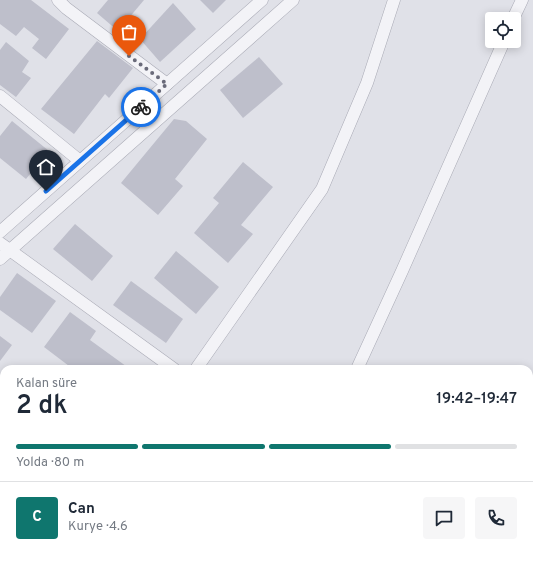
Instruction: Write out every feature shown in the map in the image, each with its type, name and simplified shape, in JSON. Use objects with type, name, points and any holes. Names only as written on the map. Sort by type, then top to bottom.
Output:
[{"type":"street","points":[[0,232],[262,0]]},
{"type":"street","points":[[168,365],[3,251],[293,0]]},
{"type":"street","points":[[199,365],[322,189],[367,83],[394,0]]},
{"type":"street","points":[[516,12],[522,0]]},
{"type":"street","points":[[66,3],[167,84]]},
{"type":"street","points":[[359,365],[402,272],[501,48]]},
{"type":"street","points":[[0,96],[80,161]]},
{"type":"building","points":[[0,0],[31,0],[69,29],[46,59],[32,48],[39,39],[24,27],[16,36],[0,24]]},
{"type":"building","points":[[108,0],[144,0],[118,31],[97,13]]},
{"type":"building","points":[[200,0],[226,0],[213,13]]},
{"type":"building","points":[[173,3],[196,29],[160,62],[140,39]]},
{"type":"building","points":[[97,41],[133,68],[109,98],[105,94],[74,134],[41,109]]},
{"type":"building","points":[[6,42],[29,61],[22,72],[31,78],[16,97],[0,85],[0,50]]},
{"type":"building","points":[[259,57],[283,84],[243,118],[220,90]]},
{"type":"building","points":[[174,119],[186,121],[207,139],[175,179],[183,186],[158,215],[121,183]]},
{"type":"building","points":[[12,121],[49,151],[26,179],[0,158],[0,136]]},
{"type":"building","points":[[243,162],[273,187],[241,225],[253,234],[228,263],[194,233],[219,203],[213,198]]},
{"type":"building","points":[[75,224],[113,256],[92,281],[53,249]]},
{"type":"building","points":[[176,251],[219,287],[196,314],[154,278]]},
{"type":"building","points":[[17,273],[56,301],[32,333],[0,310],[0,297]]},
{"type":"building","points":[[131,281],[183,319],[166,343],[113,305]]},
{"type":"building","points":[[70,312],[96,331],[90,340],[124,365],[68,365],[44,347]]},
{"type":"building","points":[[0,336],[12,345],[0,361]]},
{"type":"way so far","points":[[129,56],[167,84],[141,107]]},
{"type":"route","points":[[46,191],[141,107]]}]
